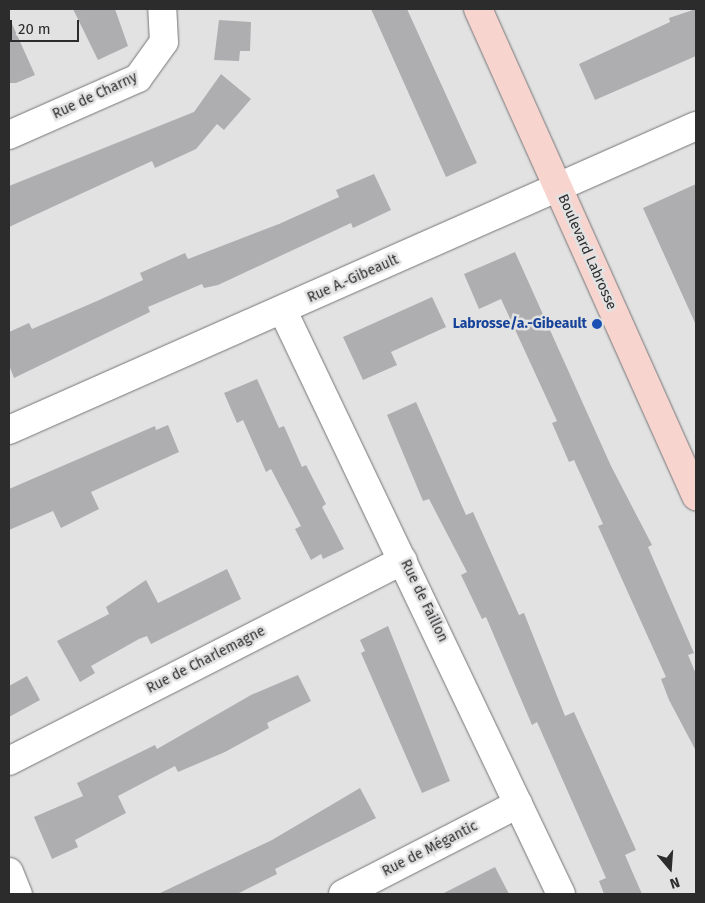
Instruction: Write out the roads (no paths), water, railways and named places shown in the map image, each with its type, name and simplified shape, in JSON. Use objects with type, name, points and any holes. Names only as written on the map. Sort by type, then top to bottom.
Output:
[{"type":"main road","name":"Boulevard Labrosse","points":[[478,9],[696,496]]},
{"type":"street","name":"Rue de Charny","points":[[9,135],[138,78],[164,42],[162,9]]},
{"type":"street","name":"Rue A.-Gibeault","points":[[9,430],[283,311],[696,126]]},
{"type":"street","name":"Rue de Faillon","points":[[283,311],[561,894]]},
{"type":"street","name":"Rue de Charlemagne","points":[[9,761],[403,560]]},
{"type":"street","name":"Rue de Mégantic","points":[[343,894],[518,804]]},
{"type":"street","points":[[9,872],[18,894]]},
{"type":"place","name":"Labrosse/a.-Gibeault","points":[[597,324]]}]
